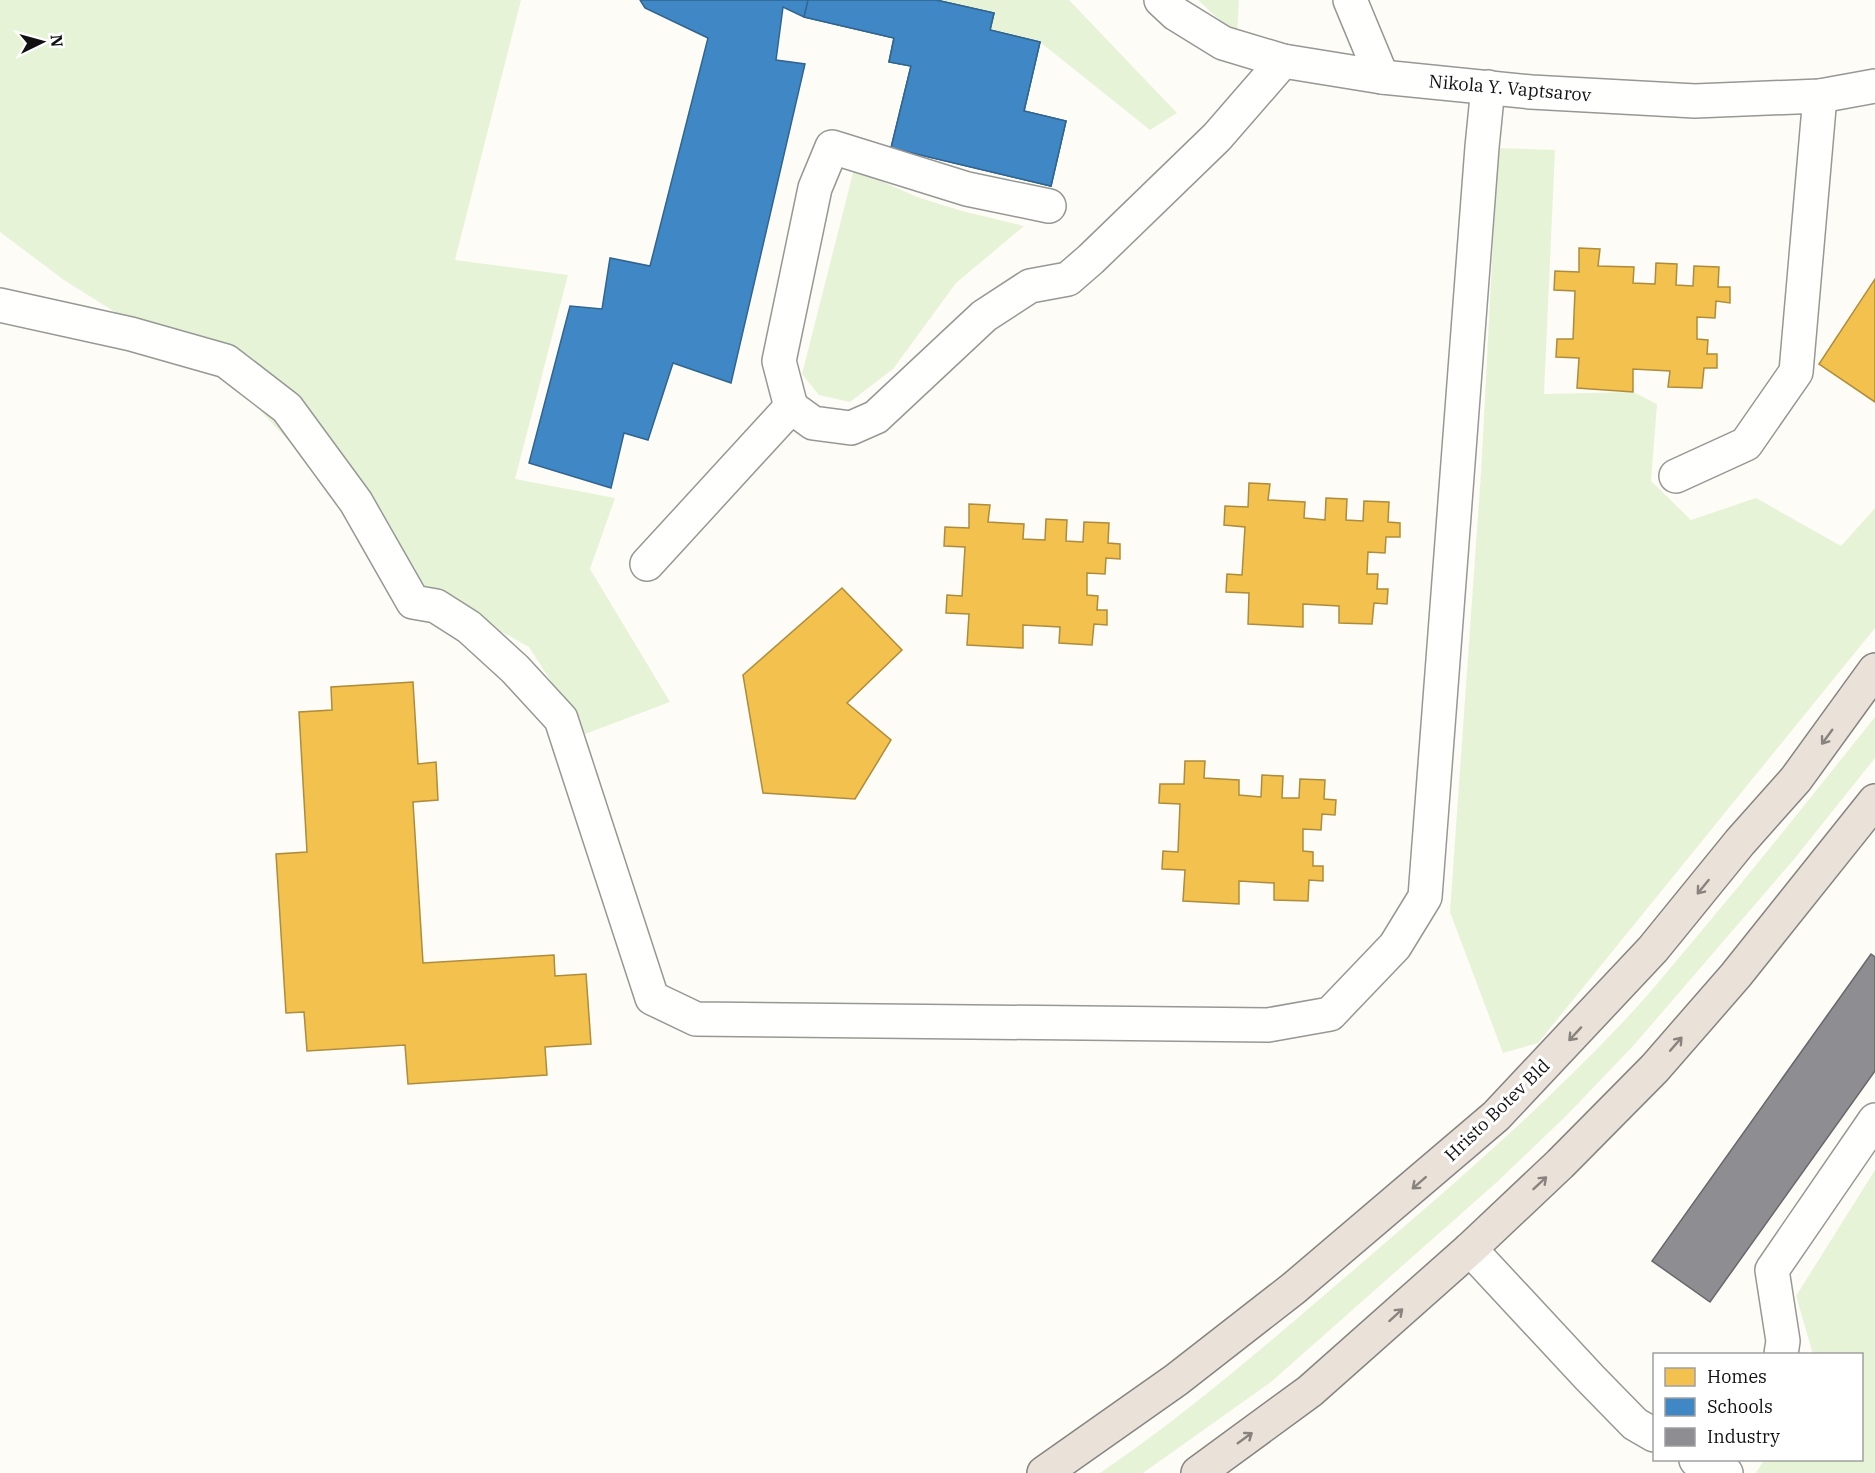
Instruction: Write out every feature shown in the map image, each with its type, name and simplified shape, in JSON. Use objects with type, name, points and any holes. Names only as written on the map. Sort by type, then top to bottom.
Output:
[{"type":"highway","name":"Hristo Botev Bld","points":[[1044,1473],[1176,1380],[1285,1296],[1496,1116],[1653,949],[1740,842],[1796,779],[1875,670]]},
{"type":"highway","points":[[1198,1473],[1310,1390],[1470,1249],[1560,1164],[1655,1068],[1736,975],[1875,801]]},
{"type":"street","name":"Nikola Y. Vaptsarov","points":[[1161,0],[1176,14],[1223,43],[1283,61],[1382,77],[1531,92],[1695,101],[1820,96],[1875,86]]},
{"type":"street","points":[[1350,0],[1382,77]]},
{"type":"street","points":[[780,361],[791,407],[813,423],[851,428],[876,417],[984,316],[1030,286],[1068,279],[1083,266],[1218,137],[1283,61]]},
{"type":"street","points":[[0,305],[130,334],[226,361],[287,408],[356,502],[413,602],[436,606],[469,627],[514,669],[561,719],[652,998],[696,1019],[1268,1025],[1330,1014],[1395,946],[1425,897],[1488,87]]},
{"type":"street","points":[[1676,476],[1746,444],[1796,372],[1820,96]]},
{"type":"street","points":[[764,437],[814,188],[832,147],[967,189],[1050,206]]},
{"type":"street","points":[[647,564],[791,407]]},
{"type":"street","points":[[1781,1353],[1783,1341],[1772,1270],[1875,1120]]},
{"type":"street","points":[[1470,1249],[1635,1424],[1653,1435]]},
{"type":"street","points":[[1698,1461],[1726,1473]]},
{"type":"street","points":[[1738,1473],[1747,1461]]},
{"type":"green space","points":[[0,0],[521,0],[455,260],[568,275],[515,479],[615,498],[590,569],[670,702],[585,734],[529,647],[428,591],[245,394],[64,280],[0,232]]},
{"type":"green space","points":[[936,0],[1069,0],[1177,113],[1150,130],[1040,42],[990,30],[994,13]]},
{"type":"green space","points":[[1198,0],[1239,0],[1237,36]]},
{"type":"green space","points":[[1498,148],[1555,150],[1544,394],[1633,392],[1657,404],[1651,481],[1691,520],[1756,498],[1841,546],[1875,508],[1875,628],[1538,1043],[1503,1053],[1450,912],[1481,473]]},
{"type":"green space","points":[[854,169],[917,197],[1024,226],[956,283],[893,369],[850,402],[819,395],[802,374]]},
{"type":"green space","points":[[1875,717],[1875,758],[1795,858],[1634,1045],[1568,1114],[1497,1182],[1271,1382],[1143,1473],[1100,1473],[1199,1400],[1262,1348],[1458,1180],[1590,1057],[1653,989]]},
{"type":"green space","points":[[1875,1170],[1875,1473],[1756,1473],[1763,1461],[1863,1461],[1863,1353],[1813,1353],[1796,1296]]},
{"type":"building: Homes","points":[[1579,248],[1600,249],[1598,266],[1634,267],[1633,283],[1655,284],[1656,263],[1677,264],[1676,285],[1693,286],[1694,266],[1719,267],[1718,287],[1730,287],[1730,303],[1716,301],[1715,318],[1697,317],[1697,339],[1708,340],[1707,354],[1717,354],[1717,368],[1704,368],[1702,388],[1668,387],[1670,371],[1633,369],[1633,392],[1577,388],[1579,358],[1556,357],[1557,339],[1573,339],[1575,291],[1554,290],[1555,271],[1579,272]]},
{"type":"building: Homes","points":[[1875,279],[1875,402],[1819,364]]},
{"type":"building: Homes","points":[[1249,483],[1270,484],[1268,500],[1305,502],[1304,518],[1325,520],[1326,498],[1347,499],[1346,520],[1363,521],[1364,501],[1389,502],[1388,522],[1400,523],[1400,537],[1386,537],[1385,553],[1368,552],[1367,574],[1378,574],[1377,589],[1388,589],[1387,604],[1374,603],[1372,624],[1339,623],[1339,606],[1303,604],[1303,627],[1248,624],[1249,593],[1226,592],[1227,574],[1242,575],[1245,527],[1224,525],[1225,506],[1248,507]]},
{"type":"building: Homes","points":[[969,504],[990,505],[988,522],[1024,524],[1023,539],[1045,540],[1046,519],[1067,520],[1066,541],[1083,542],[1084,522],[1109,523],[1108,543],[1120,544],[1120,559],[1106,558],[1105,574],[1087,573],[1087,595],[1098,596],[1097,610],[1107,610],[1107,625],[1094,624],[1092,645],[1059,643],[1060,627],[1023,625],[1023,648],[967,645],[969,614],[946,613],[947,595],[962,596],[965,547],[944,546],[945,527],[969,528]]},
{"type":"building: Homes","points":[[842,588],[902,650],[847,703],[891,740],[855,799],[763,793],[743,675]]},
{"type":"building: Homes","points":[[413,682],[418,764],[436,762],[438,800],[413,802],[423,963],[554,955],[555,976],[586,974],[591,1044],[545,1047],[547,1075],[408,1084],[405,1045],[307,1051],[304,1012],[286,1013],[276,854],[307,852],[299,712],[332,710],[331,687]]},
{"type":"building: Homes","points":[[1185,761],[1205,761],[1204,778],[1239,780],[1239,795],[1261,797],[1262,775],[1283,776],[1282,798],[1299,798],[1300,779],[1325,780],[1324,799],[1336,800],[1335,815],[1322,814],[1321,830],[1303,829],[1303,851],[1313,852],[1313,866],[1323,866],[1323,881],[1309,880],[1308,901],[1274,900],[1274,883],[1239,881],[1239,904],[1183,901],[1185,870],[1162,869],[1163,851],[1178,852],[1180,804],[1159,803],[1160,784],[1184,784]]},
{"type":"building: Schools","points":[[640,0],[936,0],[994,13],[990,30],[1040,42],[1024,111],[1066,121],[1051,186],[891,148],[911,66],[889,62],[894,38],[804,17],[783,7],[776,60],[805,64],[731,383],[673,363],[648,440],[624,433],[611,488],[529,463],[570,306],[602,309],[610,258],[650,266],[708,38],[645,8]]},
{"type":"building: Schools","points":[[808,0],[936,0],[994,13],[990,30],[1040,42],[1024,111],[1066,121],[1051,186],[891,148],[911,66],[889,62],[894,38],[804,17]]},
{"type":"building: Industry","points":[[1871,954],[1875,957],[1875,1071],[1710,1302],[1652,1261]]}]
